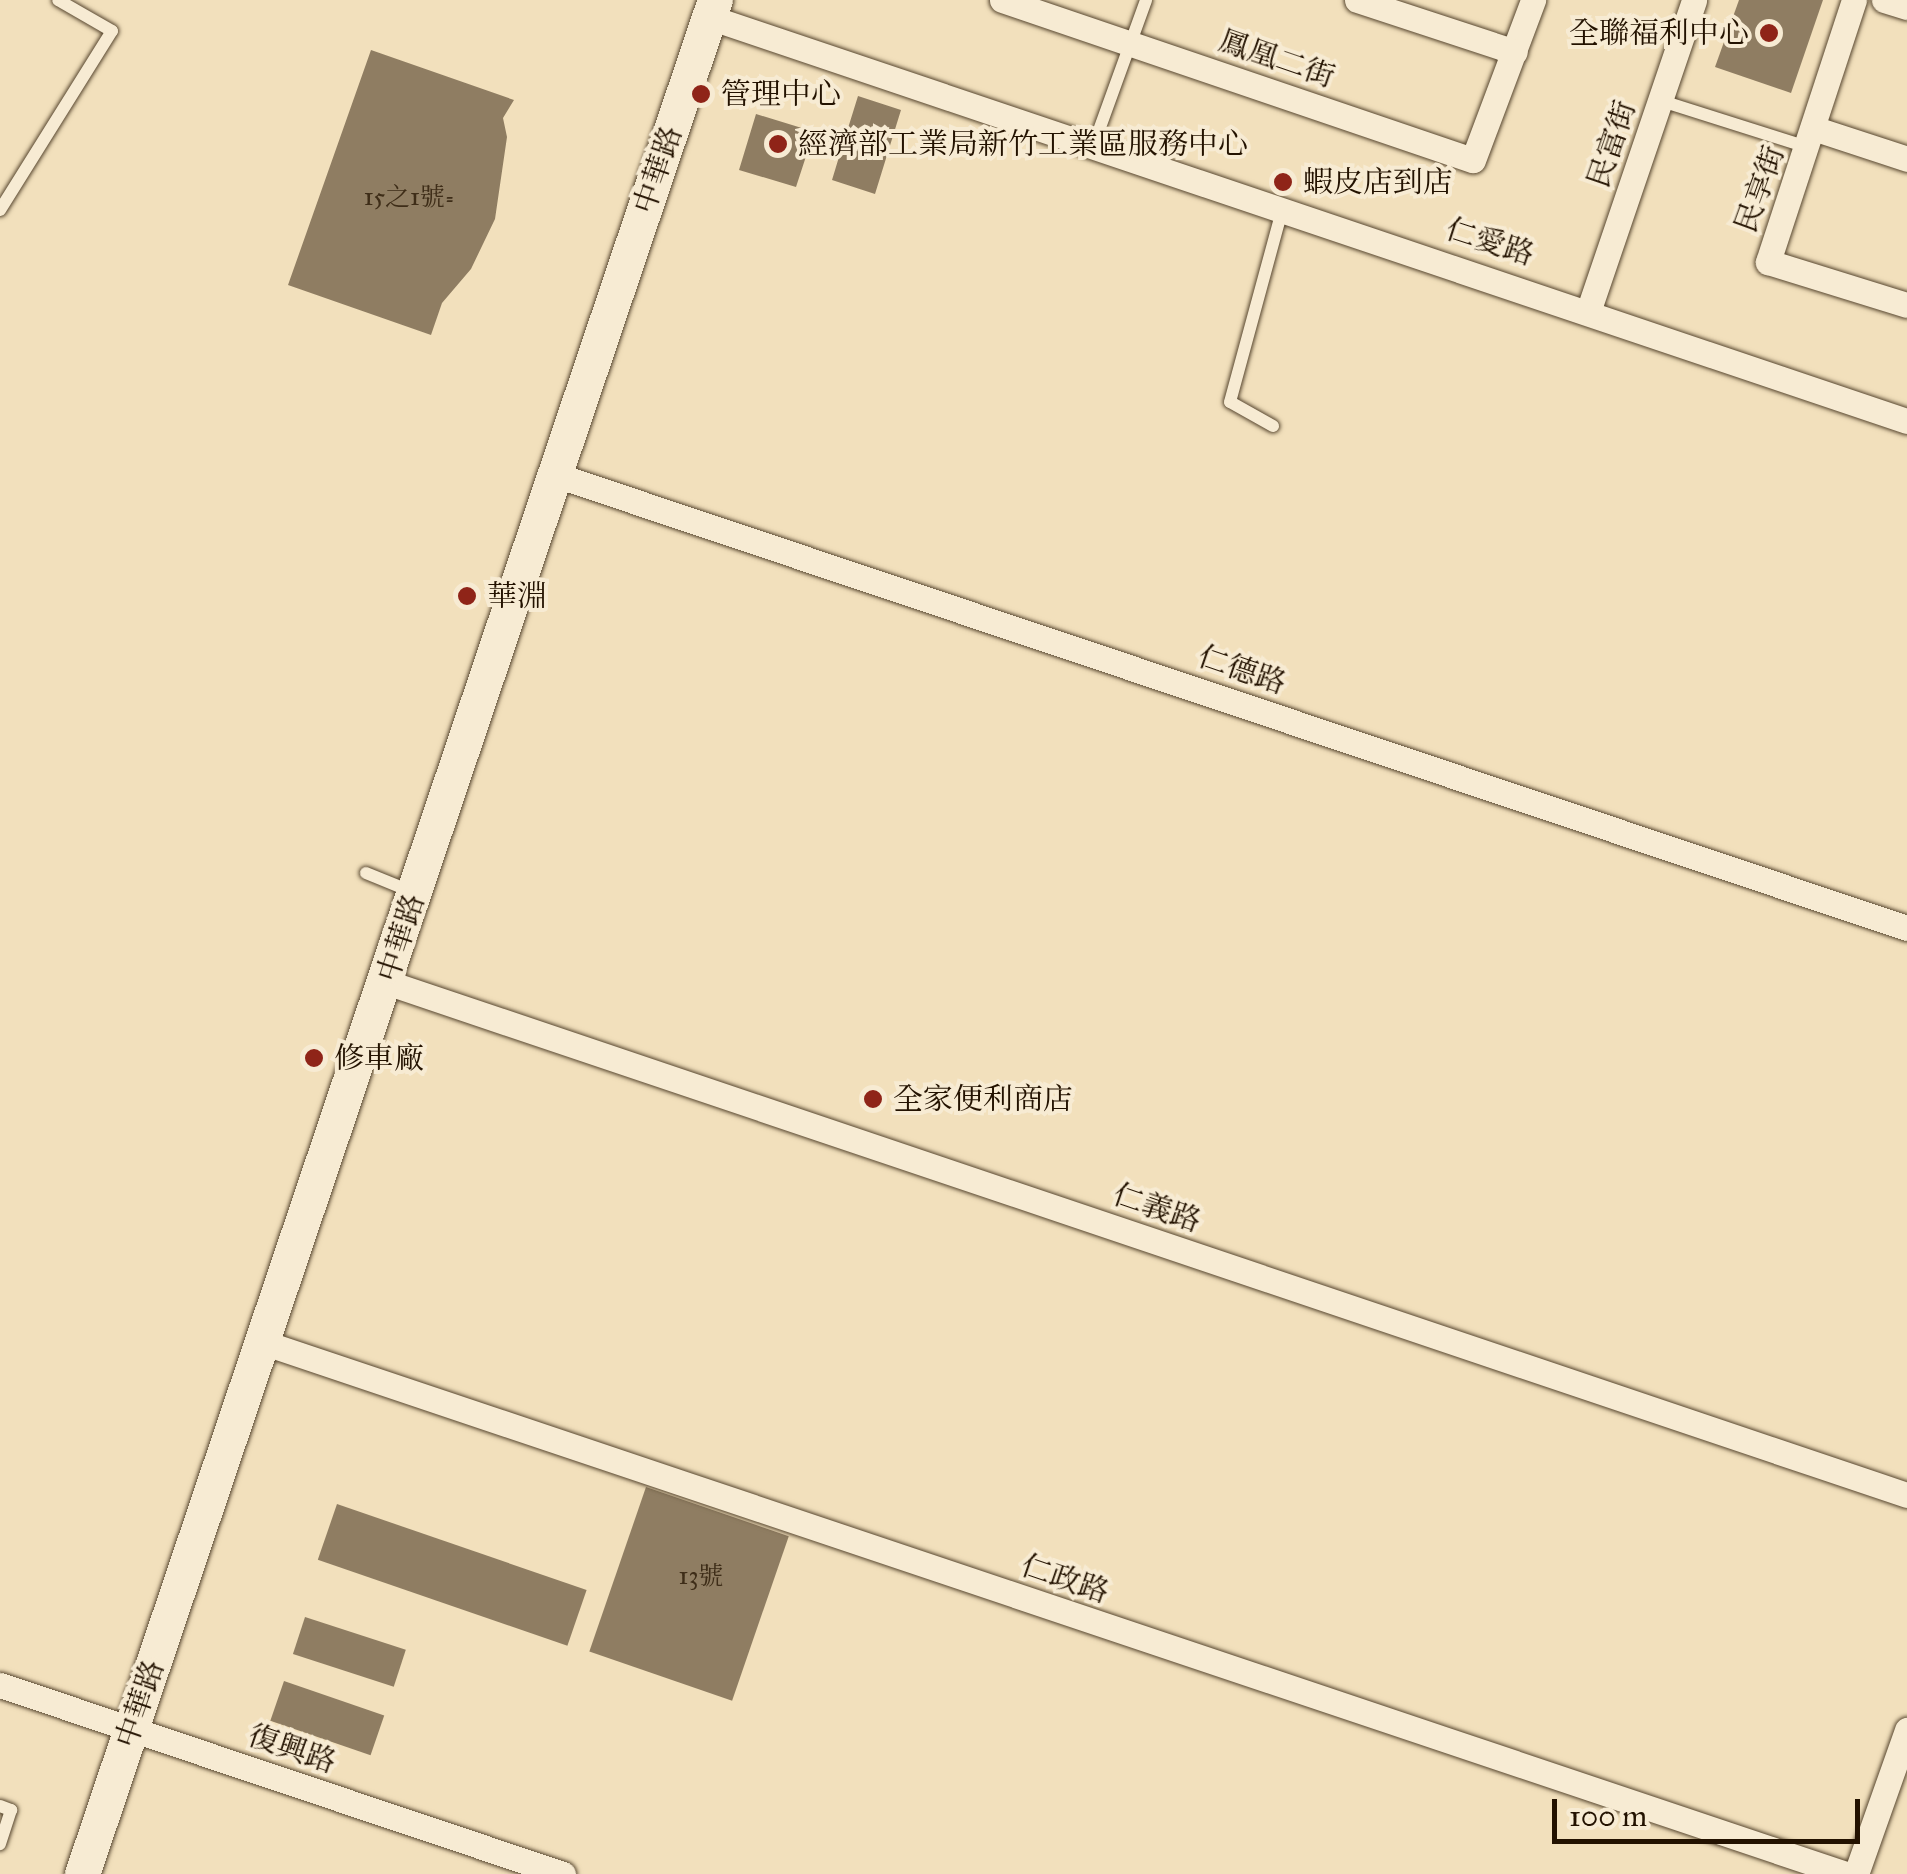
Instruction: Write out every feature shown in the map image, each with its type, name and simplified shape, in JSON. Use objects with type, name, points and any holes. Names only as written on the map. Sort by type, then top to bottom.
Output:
[{"type":"street","name":"鳳凰二街","points":[[1002,0],[1474,160],[1515,52]]},
{"type":"street","points":[[1357,0],[1515,52],[1532,0]]},
{"type":"street","name":"民富街","points":[[1589,309],[1694,0]]},
{"type":"street","name":"民享街","points":[[1854,0],[1812,138],[1768,262],[1907,305]]},
{"type":"street","points":[[1884,0],[1907,7]]},
{"type":"street","name":"仁愛路","points":[[712,8],[1094,144],[1589,309],[1907,422]]},
{"type":"street","name":"中華路","points":[[82,1874],[265,1344],[712,8]]},
{"type":"street","points":[[1812,138],[1907,160]]},
{"type":"street","name":"仁德路","points":[[556,475],[1907,928]]},
{"type":"street","name":"仁義路","points":[[386,982],[1907,1495]]},
{"type":"street","name":"仁政路","points":[[265,1344],[1846,1874]]},
{"type":"street","name":"復興路","points":[[0,1685],[563,1874]]},
{"type":"street","points":[[1856,1874],[1907,1730]]},
{"type":"lane","points":[[0,210],[112,30],[58,0]]},
{"type":"lane","points":[[1094,144],[1146,0]]},
{"type":"lane","points":[[1662,101],[1812,138]]},
{"type":"lane","points":[[1272,426],[1230,402],[1282,208]]},
{"type":"lane","points":[[366,873],[416,893]]},
{"type":"lane","points":[[0,1806],[12,1810],[0,1844]]},
{"type":"building","name":"全聯福利中心","points":[[1739,0],[1823,0],[1791,93],[1715,67]]},
{"type":"building","points":[[371,50],[514,100],[503,118],[507,137],[495,219],[471,269],[442,303],[431,335],[288,285]]},
{"type":"building","name":"經濟部工業局新竹工業區服務中心","points":[[858,96],[901,110],[875,194],[832,180],[842,147],[812,138],[796,187],[739,170],[756,114],[844,141]]},
{"type":"building","points":[[646,1487],[789,1536],[732,1701],[589,1652]]},
{"type":"building","points":[[337,1504],[587,1590],[567,1646],[318,1560]]},
{"type":"building","points":[[305,1617],[406,1650],[394,1687],[293,1654]]},
{"type":"building","points":[[284,1681],[384,1716],[371,1755],[270,1721]]},
{"type":"place","name":"全聯福利中心","points":[[1769,33]]},
{"type":"place","name":"管理中心","points":[[701,94]]},
{"type":"place","name":"經濟部工業局新竹工業區服務中心","points":[[778,144]]},
{"type":"place","name":"蝦皮店到店","points":[[1283,182]]},
{"type":"place","name":"華淵","points":[[467,596]]},
{"type":"place","name":"修車廠","points":[[314,1058]]},
{"type":"place","name":"全家便利商店","points":[[873,1099]]}]
